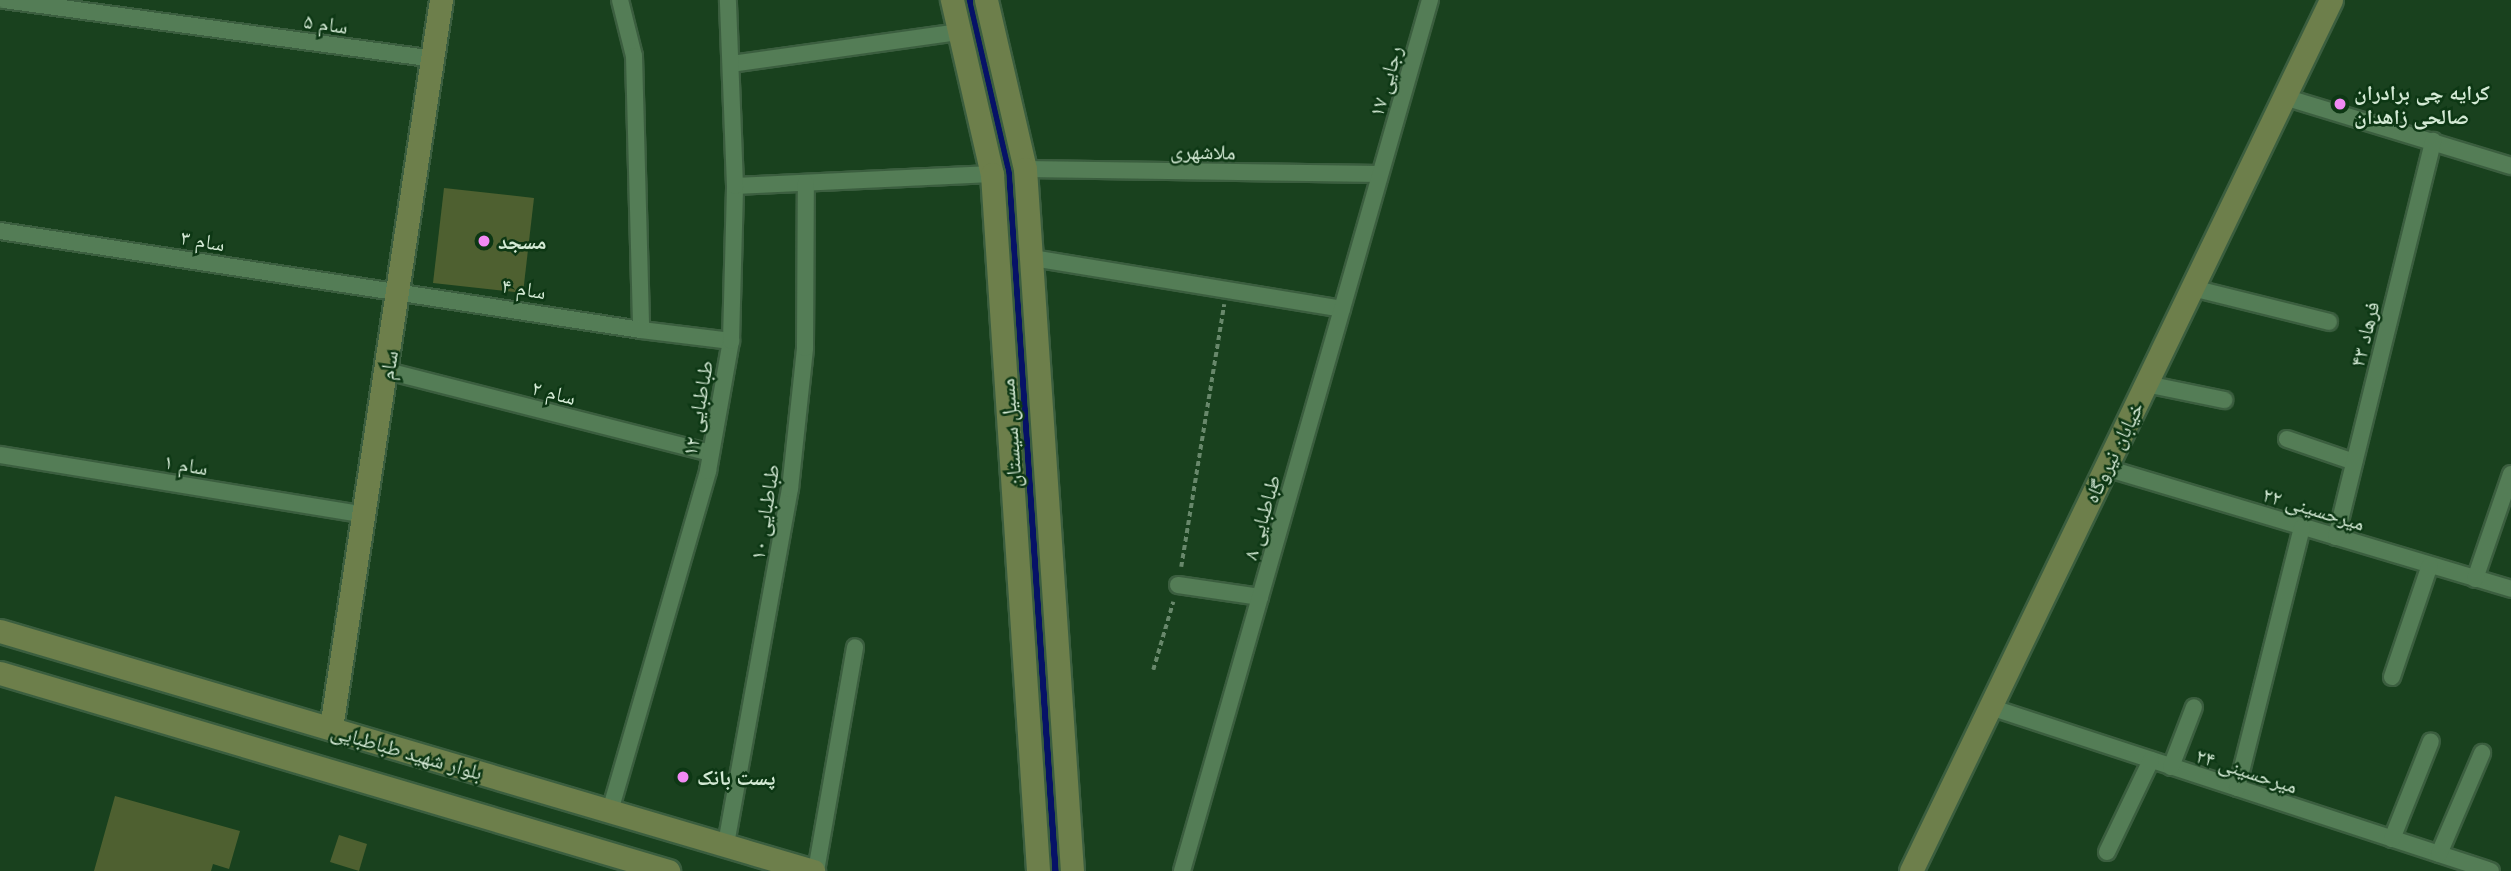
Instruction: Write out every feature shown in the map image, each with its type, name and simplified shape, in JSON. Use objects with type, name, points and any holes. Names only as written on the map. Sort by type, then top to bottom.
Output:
[{"type":"street","name":"سام ۵","points":[[4,0],[433,59]]},
{"type":"street","name":"سام","points":[[331,728],[400,291],[441,0]]},
{"type":"street","points":[[620,0],[634,56],[641,330]]},
{"type":"street","name":"طباطبایی ۱۲","points":[[610,811],[711,453],[731,341],[735,186],[728,0]]},
{"type":"street","name":"مسیل سیستان","points":[[951,0],[992,174],[1038,871]]},
{"type":"street","name":"مسیل سیستان","points":[[986,0],[1026,169],[1072,871]]},
{"type":"street","name":"رجایی ۱۷","points":[[1380,174],[1430,0]]},
{"type":"street","name":"خیابان نیروگاه","points":[[1911,871],[2331,0]]},
{"type":"street","points":[[731,64],[959,32]]},
{"type":"street","points":[[2284,97],[2511,166]]},
{"type":"street","name":"فرهاد ۴۳","points":[[2336,537],[2433,141]]},
{"type":"street","name":"ملاشهری","points":[[1026,169],[1380,174]]},
{"type":"street","points":[[735,186],[992,174]]},
{"type":"street","name":"طباطبایی ۸","points":[[1182,871],[1380,174]]},
{"type":"street","name":"طباطبایی ۱۰","points":[[726,844],[790,489],[805,348],[806,183]]},
{"type":"street","name":"سام ۳","points":[[0,231],[400,291]]},
{"type":"street","points":[[1032,258],[1342,309]]},
{"type":"street","points":[[2192,288],[2329,322]]},
{"type":"street","name":"سام ۴","points":[[400,291],[641,330],[731,341]]},
{"type":"street","name":"سام ۲","points":[[387,371],[711,453]]},
{"type":"street","points":[[2146,384],[2224,400]]},
{"type":"street","points":[[2287,439],[2354,462]]},
{"type":"street","name":"سام ۱","points":[[0,455],[365,515]]},
{"type":"street","name":"میرحسینی ۲۲","points":[[2106,468],[2511,589]]},
{"type":"street","points":[[2475,579],[2511,474]]},
{"type":"street","points":[[2237,788],[2302,527]]},
{"type":"street","points":[[2392,677],[2430,565]]},
{"type":"street","points":[[1178,585],[1260,597]]},
{"type":"street","name":"بلوار شهید طباطبایی","points":[[0,631],[815,871]]},
{"type":"street","points":[[815,871],[855,647]]},
{"type":"street","name":"بلوار شهید طباطبایی","points":[[0,673],[596,860],[668,871]]},
{"type":"street","name":"میرحسینی ۲۴","points":[[1990,707],[2491,871]]},
{"type":"street","points":[[2171,767],[2194,707]]},
{"type":"street","points":[[2392,839],[2431,741]]},
{"type":"street","points":[[2439,855],[2482,753]]},
{"type":"street","points":[[2107,852],[2151,760]]},
{"type":"path","points":[[1153,670],[1178,585],[1227,290]]},
{"type":"building","name":"مسجد","points":[[444,188],[534,198],[523,293],[433,283]]},
{"type":"building","points":[[115,796],[240,831],[229,869],[213,864],[211,871],[94,871]]},
{"type":"building","points":[[339,835],[367,844],[359,871],[330,862]]},
{"type":"waterway","points":[[970,0],[1011,171],[1058,871]]},
{"type":"place","name":"کرایه چی برادران صالحی زاهدان","points":[[2340,104]]},
{"type":"place","name":"مسجد","points":[[484,241]]},
{"type":"place","name":"پست بانک","points":[[683,777]]}]
